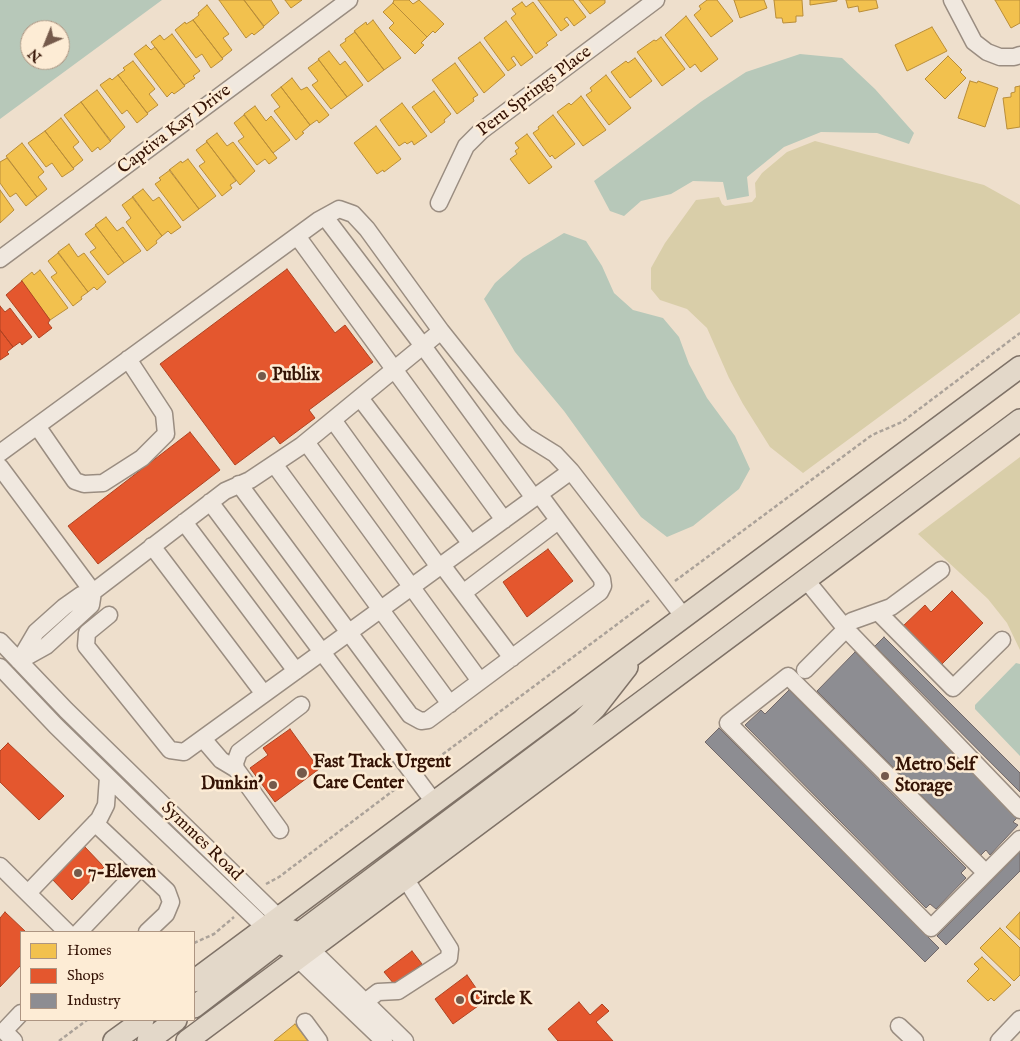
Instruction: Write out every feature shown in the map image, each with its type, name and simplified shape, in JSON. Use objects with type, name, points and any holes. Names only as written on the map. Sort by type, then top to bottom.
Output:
[{"type":"main road","points":[[191,1040],[288,938],[434,802],[1020,366]]},
{"type":"main road","points":[[195,982],[288,938],[405,878],[1020,420]]},
{"type":"main road","points":[[195,1006],[582,722],[608,692],[641,648]]},
{"type":"main road","points":[[114,1041],[142,1021]]},
{"type":"main road","points":[[148,1041],[175,1021]]},
{"type":"street","name":"Captiva Kay Drive","points":[[0,259],[349,0]]},
{"type":"street","name":"Peru Springs Place","points":[[439,203],[466,146],[481,131],[656,0]]},
{"type":"street","points":[[952,0],[974,42],[987,52],[1000,56],[1014,57],[1020,55]]},
{"type":"street","points":[[0,453],[296,236],[339,209],[353,214],[367,229],[441,331],[511,419],[526,436],[554,454],[571,471],[684,617]]},
{"type":"street","points":[[239,484],[410,715],[421,721],[428,720],[450,704],[596,596],[604,586],[602,579],[558,520],[537,496],[325,217]]},
{"type":"street","points":[[296,236],[504,520]]},
{"type":"street","points":[[2,674],[19,661],[46,646],[91,605],[94,592],[152,546],[225,490],[250,480],[306,442],[441,331]]},
{"type":"street","points":[[36,426],[75,481],[84,484],[103,483],[142,458],[166,434],[164,414],[128,359]]},
{"type":"street","points":[[360,398],[471,544]]},
{"type":"street","points":[[333,420],[512,658]]},
{"type":"street","points":[[306,442],[480,681]]},
{"type":"street","points":[[274,464],[450,704]]},
{"type":"street","points":[[0,467],[94,592]]},
{"type":"street","points":[[109,615],[86,633],[86,646],[170,750],[184,752],[571,471]]},
{"type":"street","points":[[210,502],[434,802]]},
{"type":"street","points":[[463,593],[558,520]]},
{"type":"street","points":[[184,522],[296,671]]},
{"type":"street","points":[[152,546],[264,694]]},
{"type":"street","points":[[805,670],[852,621],[891,606],[942,570]]},
{"type":"street","points":[[806,580],[845,628],[1020,810]]},
{"type":"street","points":[[878,612],[953,688],[1002,640]]},
{"type":"street","name":"Symmes Road","points":[[0,640],[288,938],[384,1041]]},
{"type":"street","name":"Symmes Road","points":[[2,674],[108,777],[288,938],[365,1002],[404,1041]]},
{"type":"street","points":[[986,873],[788,676],[728,723],[931,928],[986,873],[1020,839]]},
{"type":"street","points":[[236,769],[235,763],[239,752],[301,705]]},
{"type":"street","points":[[203,739],[221,760],[236,769],[280,830]]},
{"type":"street","points":[[28,894],[95,824],[106,805],[108,777]]},
{"type":"street","points":[[95,824],[167,891],[170,902],[166,914],[148,931]]},
{"type":"street","points":[[0,866],[66,931]]},
{"type":"street","points":[[80,931],[142,867]]},
{"type":"street","points":[[365,1002],[378,992],[398,991],[448,958],[450,949],[405,878]]},
{"type":"street","points":[[6,1033],[20,1014]]},
{"type":"street","points":[[999,1041],[1020,1019]]},
{"type":"street","points":[[305,1022],[320,1041]]},
{"type":"street","points":[[900,1026],[915,1041]]},
{"type":"path","points":[[680,577],[872,435],[902,422],[1020,333]]},
{"type":"path","points":[[435,760],[646,602]]},
{"type":"path","points":[[265,885],[279,877],[398,788]]},
{"type":"path","points":[[195,943],[214,934],[232,920]]},
{"type":"path","points":[[59,1041],[86,1021]]},
{"type":"shaded area","points":[[0,0],[162,0],[70,68],[70,20],[20,20],[20,70],[67,70],[0,119]]},
{"type":"shaded area","points":[[800,54],[842,58],[875,89],[914,133],[909,144],[877,133],[821,132],[784,147],[747,177],[749,196],[727,200],[723,182],[693,181],[671,194],[641,201],[624,216],[610,211],[594,181],[702,101],[746,72]]},
{"type":"shaded area","points":[[815,141],[984,185],[1020,205],[1020,313],[803,473],[770,447],[729,378],[707,328],[687,309],[660,300],[651,289],[651,268],[665,243],[696,200],[719,197],[725,206],[752,202],[756,197],[755,183],[762,173],[787,152]]},
{"type":"shaded area","points":[[564,233],[586,241],[602,266],[614,293],[633,310],[663,318],[679,337],[689,364],[707,398],[735,436],[750,469],[739,489],[693,526],[667,537],[641,517],[564,411],[515,352],[484,299],[495,283],[523,258]]},
{"type":"shaded area","points":[[1020,457],[1020,650],[1007,623],[988,599],[918,534]]},
{"type":"shaded area","points":[[1016,663],[1020,664],[1020,756],[975,709],[975,705]]},
{"type":"building: Homes","points":[[219,0],[244,0],[264,27],[254,35],[252,33],[246,38]]},
{"type":"building: Homes","points":[[244,0],[271,0],[279,13],[264,26]]},
{"type":"building: Homes","points":[[285,0],[302,0],[291,8]]},
{"type":"building: Homes","points":[[394,0],[409,0],[413,4],[419,0],[444,24],[435,33],[433,31],[427,37],[393,3]]},
{"type":"building: Homes","points":[[538,0],[573,0],[586,17],[574,26],[567,17],[564,19],[569,25],[561,31]]},
{"type":"building: Homes","points":[[579,0],[605,0],[605,3],[590,14]]},
{"type":"building: Homes","points":[[707,0],[717,0],[733,21],[711,37],[694,15],[701,9],[699,6]]},
{"type":"building: Homes","points":[[734,0],[764,0],[767,8],[740,18]]},
{"type":"building: Homes","points":[[774,0],[802,0],[803,16],[796,16],[796,22],[783,23],[782,18],[776,18]]},
{"type":"building: Homes","points":[[810,0],[837,0],[837,1],[810,5]]},
{"type":"building: Homes","points":[[846,0],[876,0],[878,8],[859,12],[858,6],[848,8]]},
{"type":"building: Homes","points":[[995,0],[1020,0],[1020,23],[1011,28]]},
{"type":"building: Homes","points":[[522,2],[526,7],[533,2],[557,35],[536,54],[511,18],[516,14],[512,9]]},
{"type":"building: Homes","points":[[393,3],[427,37],[421,43],[424,45],[415,54],[389,28],[394,23],[383,12]]},
{"type":"building: Homes","points":[[207,5],[229,34],[223,38],[232,50],[222,58],[193,20]]},
{"type":"building: Homes","points":[[686,16],[718,59],[701,72],[695,64],[690,68],[665,35]]},
{"type":"building: Homes","points":[[193,20],[223,59],[211,68],[202,54],[196,58],[175,30],[185,22],[186,24]]},
{"type":"building: Homes","points":[[373,20],[401,58],[384,70],[354,31],[366,22],[367,25]]},
{"type":"building: Homes","points":[[506,21],[533,57],[521,66],[514,56],[511,58],[516,65],[508,71],[484,38]]},
{"type":"building: Homes","points":[[932,27],[947,51],[907,71],[895,45]]},
{"type":"building: Homes","points":[[355,32],[384,70],[368,82],[340,45]]},
{"type":"building: Homes","points":[[172,34],[200,71],[193,76],[195,78],[184,85],[151,42],[160,35],[164,40]]},
{"type":"building: Homes","points":[[661,37],[685,69],[662,86],[637,52]]},
{"type":"building: Homes","points":[[480,42],[505,75],[484,93],[458,58]]},
{"type":"building: Homes","points":[[146,45],[151,50],[155,47],[185,86],[174,94],[172,92],[167,97],[134,54]]},
{"type":"building: Homes","points":[[329,51],[340,65],[345,61],[363,85],[347,97],[318,59]]},
{"type":"building: Homes","points":[[948,56],[962,70],[960,72],[966,78],[945,99],[925,79]]},
{"type":"building: Homes","points":[[635,58],[652,81],[630,98],[611,72],[626,61],[628,63]]},
{"type":"building: Homes","points":[[319,60],[347,97],[331,109],[312,85],[318,81],[308,68]]},
{"type":"building: Homes","points":[[133,61],[155,89],[149,94],[158,105],[147,113],[118,75],[125,70],[123,68]]},
{"type":"building: Homes","points":[[455,63],[478,95],[473,98],[474,101],[457,114],[432,80]]},
{"type":"building: Homes","points":[[118,75],[148,114],[137,123],[127,110],[122,114],[100,85]]},
{"type":"building: Homes","points":[[606,75],[631,108],[609,125],[586,95],[592,91],[590,88]]},
{"type":"building: Homes","points":[[292,78],[301,90],[307,87],[329,115],[319,123],[317,120],[310,125],[281,87]]},
{"type":"building: Homes","points":[[970,81],[977,83],[978,81],[998,88],[985,127],[958,118]]},
{"type":"building: Homes","points":[[1020,86],[1020,127],[1007,129],[1003,98],[1011,97],[1011,93],[1015,92],[1015,87]]},
{"type":"building: Homes","points":[[281,87],[310,125],[296,140],[274,111],[280,107],[271,95]]},
{"type":"building: Homes","points":[[97,90],[125,127],[110,141],[81,102]]},
{"type":"building: Homes","points":[[434,91],[451,114],[444,120],[445,122],[431,133],[412,107]]},
{"type":"building: Homes","points":[[581,96],[606,130],[583,146],[557,112],[569,103],[571,105]]},
{"type":"building: Homes","points":[[81,102],[111,141],[100,150],[98,147],[92,152],[64,115]]},
{"type":"building: Homes","points":[[402,103],[427,136],[414,145],[412,141],[407,144],[405,142],[399,146],[380,120]]},
{"type":"building: Homes","points":[[255,106],[266,121],[271,116],[290,140],[273,153],[244,114]]},
{"type":"building: Homes","points":[[244,115],[277,158],[269,164],[265,159],[257,165],[238,141],[244,137],[234,123]]},
{"type":"building: Homes","points":[[553,115],[575,144],[555,159],[552,155],[550,157],[533,133]]},
{"type":"building: Homes","points":[[61,118],[79,142],[73,147],[83,160],[73,168],[45,131]]},
{"type":"building: Homes","points":[[376,126],[401,159],[384,172],[383,170],[377,174],[354,143]]},
{"type":"building: Homes","points":[[45,131],[74,169],[62,177],[52,163],[46,167],[28,143]]},
{"type":"building: Homes","points":[[217,133],[227,146],[233,142],[255,171],[240,185],[206,141]]},
{"type":"building: Homes","points":[[527,134],[552,167],[529,184],[510,159],[517,154],[515,151],[519,148],[515,143]]},
{"type":"building: Homes","points":[[207,142],[236,181],[230,185],[232,188],[222,196],[199,166],[205,162],[196,150]]},
{"type":"building: Homes","points":[[22,143],[44,172],[38,177],[47,189],[37,197],[6,156]]},
{"type":"building: Homes","points":[[7,158],[37,197],[26,206],[16,193],[10,197],[0,183],[0,162]]},
{"type":"building: Homes","points":[[188,159],[216,196],[199,209],[169,170],[181,161],[182,163]]},
{"type":"building: Homes","points":[[170,170],[199,209],[183,221],[155,184],[161,180],[159,178]]},
{"type":"building: Homes","points":[[143,189],[153,201],[159,197],[181,227],[171,234],[168,231],[162,236],[132,197]]},
{"type":"building: Homes","points":[[0,190],[14,210],[0,223]]},
{"type":"building: Homes","points":[[133,197],[162,236],[147,251],[126,222],[131,218],[122,205]]},
{"type":"building: Homes","points":[[106,217],[117,231],[123,227],[141,251],[124,263],[95,225]]},
{"type":"building: Homes","points":[[96,226],[124,263],[108,275],[90,252],[96,248],[85,234]]},
{"type":"building: Homes","points":[[69,244],[78,257],[84,253],[106,282],[97,290],[94,287],[88,292],[58,252]]},
{"type":"building: Homes","points":[[58,253],[88,292],[73,306],[51,277],[57,273],[48,261]]},
{"type":"building: Homes","points":[[40,270],[68,308],[50,320],[21,281],[32,272],[34,275]]},
{"type":"building: Homes","points":[[1020,912],[1020,940],[1006,927]]},
{"type":"building: Homes","points":[[1000,928],[1020,948],[1020,975],[1014,981],[980,948]]},
{"type":"building: Homes","points":[[982,957],[1011,985],[994,1001],[991,998],[988,1001],[967,981],[979,969],[974,964]]},
{"type":"building: Homes","points":[[295,1024],[308,1041],[274,1041]]},
{"type":"building: Shops","points":[[287,269],[335,333],[345,325],[373,362],[309,410],[315,418],[280,444],[274,436],[235,465],[160,364]]},
{"type":"building: Shops","points":[[22,281],[50,320],[48,323],[52,328],[39,338],[6,295]]},
{"type":"building: Shops","points":[[0,306],[5,312],[10,308],[32,337],[22,345],[20,342],[13,347],[0,330]]},
{"type":"building: Shops","points":[[0,330],[13,347],[7,352],[9,354],[0,360]]},
{"type":"building: Shops","points":[[190,432],[220,470],[98,564],[68,526]]},
{"type":"building: Shops","points":[[548,549],[573,581],[527,617],[503,582]]},
{"type":"building: Shops","points":[[952,591],[983,623],[940,666],[902,627],[925,605],[931,612]]},
{"type":"building: Shops","points":[[290,729],[319,769],[275,802],[250,768],[268,755],[263,748]]},
{"type":"building: Shops","points":[[8,743],[64,796],[39,820],[0,782],[0,751]]},
{"type":"building: Shops","name":"7-Eleven","points":[[84,846],[104,867],[72,900],[52,879]]},
{"type":"building: Shops","points":[[5,912],[25,931],[20,931],[20,966],[0,987],[0,918]]},
{"type":"building: Shops","points":[[412,951],[422,964],[394,984],[384,972]]},
{"type":"building: Shops","name":"Circle K","points":[[467,975],[485,1001],[453,1024],[435,999]]},
{"type":"building: Shops","points":[[579,1002],[590,1015],[602,1004],[609,1011],[596,1022],[613,1041],[558,1041],[548,1029]]},
{"type":"building: Industry","points":[[884,637],[1020,773],[1020,792],[875,646]]},
{"type":"building: Industry","points":[[855,652],[1017,818],[1013,822],[1018,825],[990,855],[986,850],[981,855],[817,691]]},
{"type":"building: Industry","points":[[789,690],[966,868],[961,873],[966,878],[936,909],[930,904],[926,908],[745,725],[761,710],[765,714]]},
{"type":"building: Industry","points":[[719,728],[939,948],[925,962],[705,742]]},
{"type":"building: Industry","points":[[1020,852],[1020,871],[946,945],[937,936]]},
{"type":"place","name":"Publix","points":[[262,376]]},
{"type":"place","name":"Fast Track Urgent Care Center","points":[[302,773]]},
{"type":"place","name":"Metro Self Storage","points":[[885,776]]},
{"type":"place","name":"Dunkin'","points":[[273,785]]},
{"type":"place","name":"7-Eleven","points":[[78,873]]},
{"type":"place","name":"Circle K","points":[[460,1000]]}]
